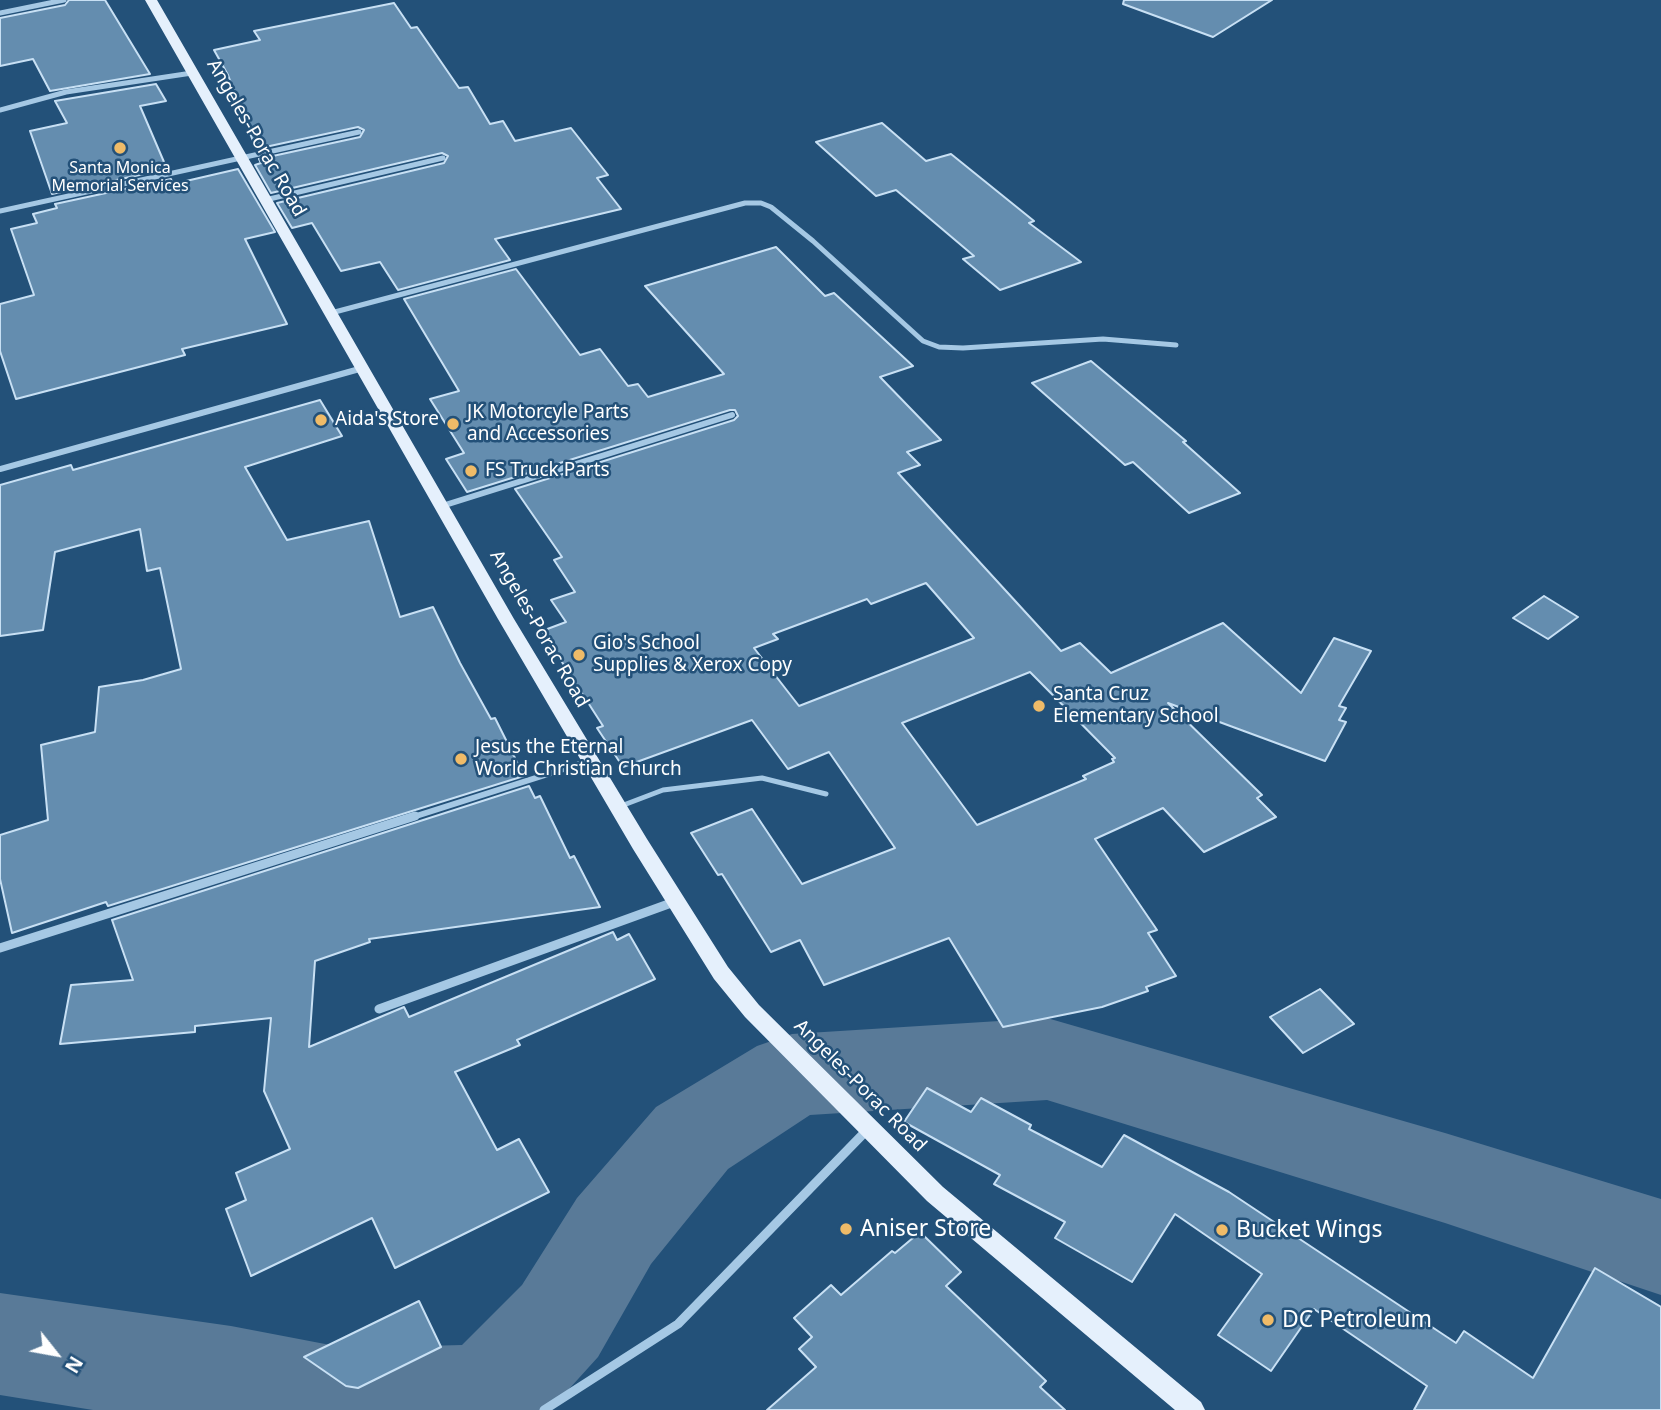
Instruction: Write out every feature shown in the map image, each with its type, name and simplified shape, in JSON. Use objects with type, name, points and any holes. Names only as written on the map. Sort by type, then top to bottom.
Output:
[{"type":"main road","name":"Angeles-Porac Road","points":[[151,0],[589,761],[721,973],[752,1011],[935,1194],[1193,1410]]},
{"type":"street","points":[[0,13],[64,0]]},
{"type":"street","points":[[0,110],[66,92],[192,73]]},
{"type":"street","points":[[0,211],[359,132]]},
{"type":"street","points":[[264,200],[443,158]]},
{"type":"street","points":[[331,313],[745,203],[761,203],[771,207],[813,241],[923,341],[939,347],[1126,339],[1176,345]]},
{"type":"street","points":[[0,469],[363,368]]},
{"type":"street","points":[[442,506],[732,415]]},
{"type":"street","points":[[0,948],[589,761]]},
{"type":"street","points":[[379,1009],[676,901]]},
{"type":"street","points":[[544,1410],[678,1324],[870,1127]]},
{"type":"lane","points":[[619,807],[663,790],[762,778],[826,794]]},
{"type":"building","points":[[69,0],[105,0],[150,74],[50,91],[33,59],[0,66],[0,18],[65,5]]},
{"type":"building","points":[[1124,0],[1272,0],[1213,37],[1123,4]]},
{"type":"building","points":[[394,3],[411,28],[417,27],[459,88],[468,87],[490,124],[503,121],[515,141],[571,128],[608,175],[597,178],[621,209],[495,239],[510,260],[398,290],[380,262],[341,271],[312,223],[292,228],[277,203],[444,163],[448,156],[442,153],[271,193],[255,165],[261,163],[259,159],[360,137],[364,130],[358,127],[256,149],[228,75],[214,50],[260,40],[254,31]]},
{"type":"building","points":[[156,84],[166,101],[140,106],[167,169],[52,194],[30,131],[67,123],[55,101]]},
{"type":"building","points":[[882,123],[926,161],[951,154],[1034,221],[1029,223],[1081,262],[1000,290],[963,259],[974,256],[896,190],[876,196],[816,142]]},
{"type":"building","points":[[238,169],[275,232],[245,239],[287,324],[182,349],[185,355],[16,399],[0,351],[0,304],[34,295],[11,229],[37,223],[33,214],[57,208],[55,204],[171,179],[173,184]]},
{"type":"building","points":[[776,247],[825,296],[834,293],[913,366],[880,377],[941,440],[907,452],[920,465],[898,473],[1061,651],[1080,643],[1111,673],[1223,623],[1301,693],[1334,638],[1371,651],[1339,706],[1346,708],[1339,720],[1346,722],[1325,761],[1168,703],[1262,795],[1257,798],[1276,817],[1204,852],[1163,808],[1095,839],[1157,930],[1148,933],[1176,976],[1146,987],[1148,991],[1102,1007],[1003,1027],[949,938],[824,985],[800,940],[771,952],[722,874],[718,875],[691,833],[752,809],[802,884],[895,848],[829,752],[788,769],[752,720],[623,767],[597,728],[603,726],[542,631],[566,622],[551,600],[575,592],[554,560],[562,557],[515,489],[734,420],[738,416],[735,410],[730,410],[467,492],[446,459],[464,453],[430,399],[459,391],[404,299],[516,269],[580,355],[600,349],[628,386],[638,384],[648,397],[724,374],[645,286]],"holes":[[[926,583],[974,638],[799,706],[754,648],[778,639],[773,634],[867,599],[871,604]],[[1030,672],[1115,758],[1112,759],[1114,762],[1083,776],[1086,779],[977,825],[902,723]]]},
{"type":"building","points":[[1091,361],[1186,441],[1183,442],[1240,493],[1189,513],[1133,462],[1125,465],[1032,383]]},
{"type":"building","points":[[320,400],[342,436],[245,467],[287,540],[369,521],[400,617],[433,607],[460,663],[491,719],[495,718],[524,776],[108,906],[106,902],[12,933],[0,879],[0,835],[48,820],[41,745],[95,732],[99,687],[143,680],[181,669],[160,568],[147,571],[140,529],[55,552],[43,630],[0,636],[0,485],[71,465],[73,470]]},
{"type":"building","points":[[1544,596],[1578,617],[1548,639],[1513,618]]},
{"type":"building","points":[[529,786],[535,798],[540,796],[570,858],[574,856],[600,907],[369,939],[370,942],[315,961],[309,1047],[404,1007],[409,1017],[613,932],[617,940],[629,934],[655,979],[517,1040],[520,1045],[455,1072],[497,1150],[519,1139],[549,1192],[395,1268],[372,1218],[251,1276],[226,1209],[246,1200],[236,1173],[290,1149],[264,1091],[271,1018],[195,1026],[195,1032],[60,1044],[71,985],[133,980],[112,920]]},
{"type":"building","points":[[1320,989],[1354,1024],[1303,1053],[1270,1017]]},
{"type":"building","points":[[927,1088],[971,1112],[981,1098],[1031,1125],[1029,1129],[1102,1167],[1124,1135],[1229,1192],[1456,1343],[1464,1331],[1533,1378],[1595,1268],[1661,1307],[1661,1410],[1414,1410],[1427,1386],[1314,1309],[1271,1371],[1218,1335],[1262,1274],[1175,1214],[1132,1282],[1055,1238],[1065,1222],[994,1184],[1000,1175],[904,1122]]},
{"type":"building","points":[[920,1232],[961,1272],[946,1286],[1046,1381],[1040,1387],[1065,1410],[767,1410],[816,1367],[799,1349],[812,1337],[794,1318],[831,1285],[841,1295],[892,1251],[895,1253]]},
{"type":"building","points":[[419,1301],[441,1347],[358,1388],[346,1386],[304,1357]]},
{"type":"waterway","points":[[0,1344],[231,1379],[346,1402],[487,1398],[560,1321],[614,1231],[692,1138],[792,1075],[1047,1059],[1445,1178],[1661,1247]]},
{"type":"place","name":"Santa Monica Memorial Services","points":[[120,148]]},
{"type":"place","name":"Aida's Store","points":[[321,420]]},
{"type":"place","name":"JK Motorcyle Parts and Accessories","points":[[453,424]]},
{"type":"place","name":"FS Truck Parts","points":[[471,471]]},
{"type":"place","name":"Gio's School Supplies & Xerox Copy","points":[[579,655]]},
{"type":"place","name":"Santa Cruz Elementary School","points":[[1039,706]]},
{"type":"place","name":"Jesus the Eternal World Christian Church","points":[[461,759]]},
{"type":"place","name":"Aniser Store","points":[[846,1229]]},
{"type":"place","name":"Bucket Wings","points":[[1222,1230]]},
{"type":"place","name":"DC Petroleum","points":[[1268,1320]]}]
